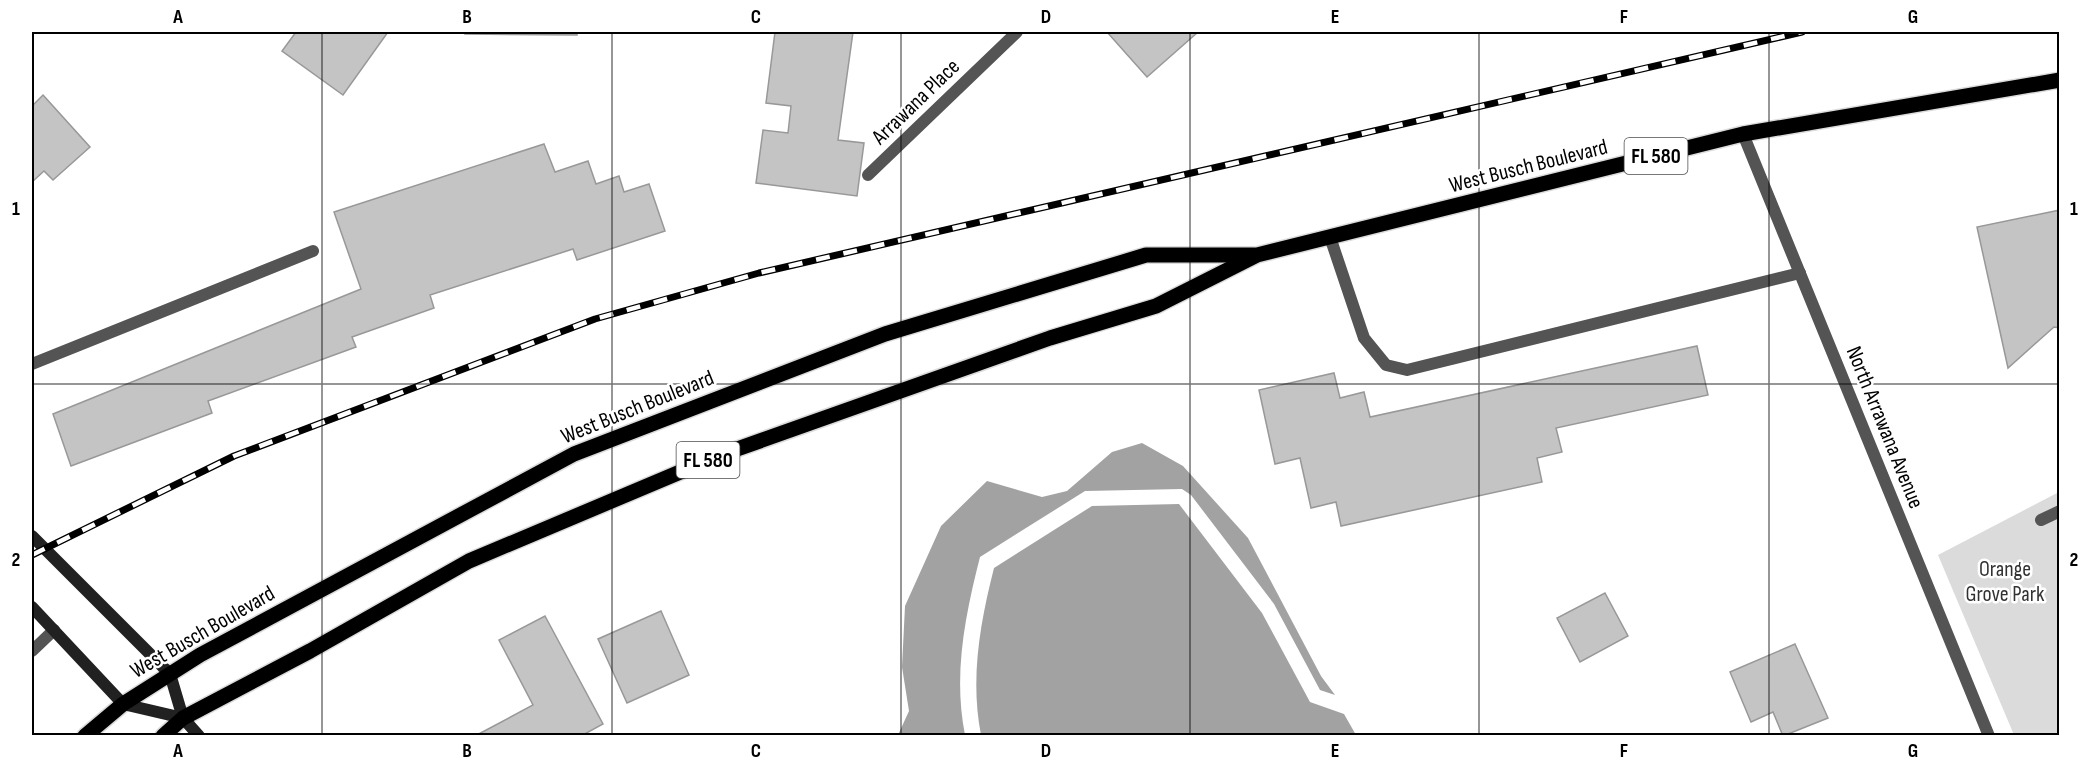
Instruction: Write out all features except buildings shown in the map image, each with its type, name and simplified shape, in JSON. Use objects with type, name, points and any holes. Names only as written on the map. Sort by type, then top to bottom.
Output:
[{"type":"main road","name":"West Busch Boulevard","points":[[163,735],[183,718],[310,651],[469,561],[723,453],[1050,338],[1156,306],[1257,255],[1743,134],[2060,80]]},
{"type":"main road","name":"West Busch Boulevard","points":[[85,735],[123,704],[254,625],[574,454],[885,334],[1146,255],[1257,255]]},
{"type":"main road","points":[[32,536],[170,674],[183,718],[199,735]]},
{"type":"main road","points":[[32,607],[123,704],[183,718]]},
{"type":"street","name":"Arrawana Place","points":[[868,175],[1017,32]]},
{"type":"street","name":"North Arrawana Avenue","points":[[1743,134],[1989,735]]},
{"type":"street","points":[[1330,237],[1364,338],[1386,366],[1407,370],[1800,273]]},
{"type":"street","points":[[32,364],[313,251]]},
{"type":"street","points":[[2041,520],[2060,512]]},
{"type":"street","points":[[32,651],[54,630]]},
{"type":"green space","name":"Orange Grove Park","points":[[2059,492],[2059,735],[2014,735],[1938,555]]},
{"type":"shaded area","points":[[1142,443],[1183,466],[1248,538],[1321,676],[1335,695],[1320,690],[1274,604],[1191,495],[1182,489],[1085,491],[980,557],[962,646],[960,690],[965,735],[898,735],[909,711],[902,667],[905,606],[941,526],[987,481],[1042,497],[1067,491],[1112,452]]},
{"type":"shaded area","points":[[1179,504],[1262,613],[1310,702],[1344,714],[1356,735],[981,735],[976,693],[978,651],[994,568],[1092,506]]},
{"type":"railway","points":[[32,555],[234,456],[595,319],[759,273],[1802,32]]}]
